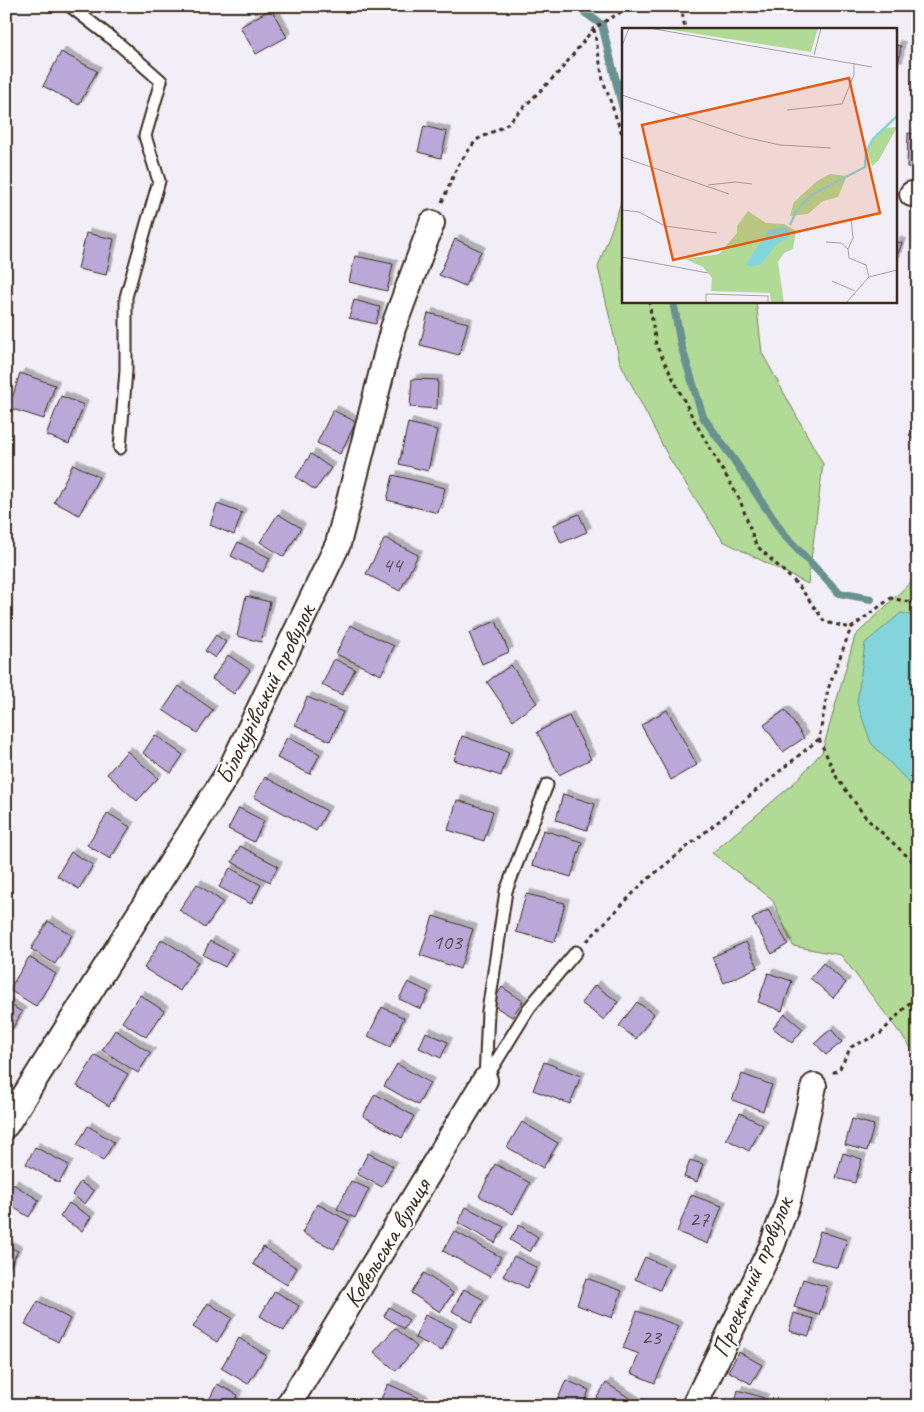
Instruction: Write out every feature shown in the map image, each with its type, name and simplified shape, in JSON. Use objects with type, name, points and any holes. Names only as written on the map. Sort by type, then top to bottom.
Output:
[{"type":"street","name":"Білокурівський провулок","points":[[6,1125],[232,768],[338,544],[393,328],[432,223]]},
{"type":"street","name":"Ковельська вулиця","points":[[288,1406],[485,1080]]},
{"type":"street","name":"Проектний провулок","points":[[694,1406],[772,1246],[788,1201],[814,1086]]},
{"type":"lane","points":[[70,6],[119,44],[161,81],[145,136],[159,181],[126,296],[126,370],[120,448]]},
{"type":"lane","name":"Ковельська вулиця","points":[[485,1080],[488,1011],[506,891],[547,784]]},
{"type":"lane","name":"Ковельська вулиця","points":[[485,1080],[529,1008],[576,952]]},
{"type":"path","points":[[432,223],[458,165],[476,140],[505,126],[560,71],[594,28],[631,6]]},
{"type":"path","points":[[681,6],[686,28]]},
{"type":"path","points":[[594,28],[603,80],[622,134]]},
{"type":"path","points":[[649,302],[656,345],[695,422],[740,500],[756,545],[799,586],[825,622],[851,628]]},
{"type":"path","points":[[918,604],[891,598],[851,628],[828,689],[819,738],[837,778],[867,818],[918,866]]},
{"type":"path","points":[[910,602],[918,598]]},
{"type":"path","points":[[576,952],[643,883],[819,738]]},
{"type":"path","points":[[814,1086],[840,1068],[851,1047],[880,1034],[918,994]]},
{"type":"green space","points":[[622,200],[622,302],[756,302],[762,353],[823,464],[808,584],[723,541],[669,458],[620,362],[598,267]]},
{"type":"green space","points":[[918,575],[918,1057],[841,955],[793,946],[772,899],[712,853],[793,784],[822,752],[855,636]]},
{"type":"water","points":[[901,613],[918,617],[918,792],[871,743],[857,703],[865,643]]},
{"type":"building","points":[[271,9],[287,37],[256,54],[240,27]]},
{"type":"building","points":[[896,45],[901,46],[898,67],[896,66]]},
{"type":"building","points":[[61,52],[97,71],[79,105],[43,86]]},
{"type":"building","points":[[424,126],[447,132],[441,158],[418,152]]},
{"type":"building","points":[[908,133],[918,134],[918,168],[907,167]]},
{"type":"building","points":[[86,233],[114,239],[106,275],[78,269]]},
{"type":"building","points":[[455,239],[481,251],[465,286],[439,275]]},
{"type":"building","points":[[896,241],[902,243],[896,259]]},
{"type":"building","points":[[355,256],[393,264],[387,291],[349,282]]},
{"type":"building","points":[[354,300],[380,307],[376,324],[349,318]]},
{"type":"building","points":[[428,313],[468,323],[459,355],[420,345]]},
{"type":"building","points":[[20,373],[55,385],[44,419],[9,408]]},
{"type":"building","points":[[412,379],[438,380],[437,409],[410,407]]},
{"type":"building","points":[[61,396],[84,405],[69,444],[46,435]]},
{"type":"building","points":[[333,410],[356,422],[340,454],[317,443]]},
{"type":"building","points":[[408,423],[437,430],[428,471],[399,464]]},
{"type":"building","points":[[918,426],[918,444],[909,435]]},
{"type":"building","points":[[311,454],[331,468],[315,490],[296,477]]},
{"type":"building","points":[[73,464],[99,477],[79,515],[54,502]]},
{"type":"building","points":[[393,475],[445,488],[438,513],[387,500]]},
{"type":"building","points":[[217,504],[242,513],[234,535],[210,525]]},
{"type":"building","points":[[278,514],[301,528],[284,557],[260,542]]},
{"type":"building","points":[[579,514],[587,532],[561,543],[553,525]]},
{"type":"building","points":[[385,538],[418,555],[400,591],[366,574]]},
{"type":"building","points":[[238,542],[270,558],[263,572],[231,556]]},
{"type":"building","points":[[246,596],[270,602],[261,642],[237,636]]},
{"type":"building","points":[[496,621],[509,652],[482,664],[469,633]]},
{"type":"building","points":[[350,625],[394,646],[381,675],[336,654]]},
{"type":"building","points":[[216,635],[226,642],[215,658],[205,651]]},
{"type":"building","points":[[228,655],[250,670],[234,694],[212,679]]},
{"type":"building","points":[[334,659],[355,669],[342,695],[322,685]]},
{"type":"building","points":[[511,665],[537,703],[513,720],[487,682]]},
{"type":"building","points":[[179,686],[213,710],[197,733],[163,710]]},
{"type":"building","points":[[307,697],[343,712],[330,741],[295,725]]},
{"type":"building","points":[[667,710],[697,765],[671,780],[641,725]]},
{"type":"building","points":[[785,710],[804,738],[783,752],[764,725]]},
{"type":"building","points":[[569,716],[591,759],[559,775],[537,732]]},
{"type":"building","points":[[155,735],[183,755],[171,773],[143,753]]},
{"type":"building","points":[[462,736],[509,752],[501,776],[454,760]]},
{"type":"building","points":[[287,737],[320,754],[310,774],[277,758]]},
{"type":"building","points":[[127,751],[158,778],[137,801],[107,774]]},
{"type":"building","points":[[265,777],[327,811],[316,831],[254,797]]},
{"type":"building","points":[[563,794],[595,804],[587,830],[556,820]]},
{"type":"building","points":[[457,800],[493,811],[484,841],[448,830]]},
{"type":"building","points":[[239,808],[264,821],[254,842],[228,829]]},
{"type":"building","points":[[108,813],[130,827],[110,859],[87,845]]},
{"type":"building","points":[[543,830],[582,842],[571,877],[532,865]]},
{"type":"building","points":[[240,846],[278,866],[270,882],[232,862]]},
{"type":"building","points":[[71,852],[93,865],[79,889],[57,876]]},
{"type":"building","points":[[230,868],[261,885],[251,904],[219,887]]},
{"type":"building","points":[[197,884],[223,902],[205,928],[179,910]]},
{"type":"building","points":[[526,894],[565,903],[555,942],[516,932]]},
{"type":"building","points":[[768,910],[788,944],[772,954],[752,919]]},
{"type":"building","points":[[433,916],[473,929],[460,969],[420,955]]},
{"type":"building","points":[[48,921],[72,935],[55,964],[31,949]]},
{"type":"building","points":[[162,939],[198,962],[180,991],[144,968]]},
{"type":"building","points":[[210,941],[233,953],[225,967],[203,955]]},
{"type":"building","points":[[746,942],[758,967],[724,983],[712,957]]},
{"type":"building","points":[[29,957],[56,974],[36,1006],[9,990]]},
{"type":"building","points":[[823,963],[846,983],[833,998],[810,978]]},
{"type":"building","points":[[768,973],[792,981],[782,1011],[758,1002]]},
{"type":"building","points":[[408,982],[429,992],[421,1009],[399,999]]},
{"type":"building","points":[[595,985],[618,1002],[604,1020],[581,1003]]},
{"type":"building","points":[[502,987],[523,1001],[512,1017],[491,1004]]},
{"type":"building","points":[[140,995],[164,1011],[146,1037],[122,1022]]},
{"type":"building","points":[[6,1002],[22,1012],[10,1033],[6,1031]]},
{"type":"building","points":[[637,1002],[654,1014],[636,1039],[619,1026]]},
{"type":"building","points":[[382,1007],[404,1018],[390,1047],[368,1036]]},
{"type":"building","points":[[785,1014],[803,1029],[792,1043],[773,1028]]},
{"type":"building","points":[[831,1029],[842,1042],[826,1055],[815,1043]]},
{"type":"building","points":[[115,1030],[151,1053],[138,1073],[102,1050]]},
{"type":"building","points":[[426,1032],[448,1042],[441,1058],[419,1048]]},
{"type":"building","points":[[95,1055],[128,1074],[109,1106],[77,1086]]},
{"type":"building","points":[[544,1062],[581,1076],[570,1104],[533,1090]]},
{"type":"building","points":[[397,1064],[430,1083],[418,1105],[384,1086]]},
{"type":"building","points":[[742,1074],[772,1085],[763,1111],[732,1100]]},
{"type":"building","points":[[375,1094],[414,1116],[402,1138],[363,1116]]},
{"type":"building","points":[[740,1113],[763,1125],[749,1151],[726,1139]]},
{"type":"building","points":[[852,1119],[874,1125],[867,1151],[845,1145]]},
{"type":"building","points":[[522,1122],[558,1143],[543,1168],[507,1147]]},
{"type":"building","points":[[88,1126],[114,1142],[103,1161],[77,1145]]},
{"type":"building","points":[[35,1147],[69,1165],[59,1183],[26,1164]]},
{"type":"building","points":[[368,1153],[393,1166],[382,1187],[357,1174]]},
{"type":"building","points":[[843,1153],[862,1159],[855,1183],[836,1178]]},
{"type":"building","points":[[690,1160],[703,1164],[697,1182],[684,1177]]},
{"type":"building","points":[[495,1164],[530,1183],[513,1214],[479,1196]]},
{"type":"building","points":[[351,1181],[369,1189],[355,1218],[337,1209]]},
{"type":"building","points":[[80,1182],[94,1191],[85,1204],[72,1195]]},
{"type":"building","points":[[13,1184],[39,1200],[29,1217],[6,1203],[6,1196]]},
{"type":"building","points":[[691,1195],[722,1206],[708,1244],[677,1232]]},
{"type":"building","points":[[69,1203],[91,1217],[82,1231],[60,1217]]},
{"type":"building","points":[[317,1204],[349,1221],[334,1249],[302,1233]]},
{"type":"building","points":[[466,1207],[504,1227],[495,1243],[458,1223]]},
{"type":"building","points":[[519,1225],[538,1237],[530,1252],[510,1240]]},
{"type":"building","points":[[454,1231],[501,1257],[490,1277],[443,1251]]},
{"type":"building","points":[[820,1231],[847,1240],[838,1268],[811,1260]]},
{"type":"building","points":[[6,1245],[18,1251],[6,1273]]},
{"type":"building","points":[[263,1247],[297,1268],[287,1285],[253,1264]]},
{"type":"building","points":[[514,1256],[537,1268],[527,1288],[503,1276]]},
{"type":"building","points":[[645,1257],[669,1268],[660,1290],[635,1279]]},
{"type":"building","points":[[424,1273],[453,1293],[440,1312],[411,1293]]},
{"type":"building","points":[[586,1278],[622,1291],[612,1318],[577,1305]]},
{"type":"building","points":[[803,1279],[828,1287],[819,1315],[794,1307]]},
{"type":"building","points":[[464,1289],[484,1300],[472,1322],[452,1311]]},
{"type":"building","points":[[275,1291],[299,1306],[284,1331],[260,1316]]},
{"type":"building","points":[[38,1301],[70,1319],[58,1342],[25,1324]]},
{"type":"building","points":[[208,1303],[232,1318],[217,1342],[193,1327]]},
{"type":"building","points":[[389,1307],[409,1320],[404,1329],[384,1316]]},
{"type":"building","points":[[637,1311],[679,1326],[655,1383],[631,1373],[639,1354],[623,1348]]},
{"type":"building","points":[[794,1313],[814,1319],[809,1336],[789,1331]]},
{"type":"building","points":[[425,1315],[453,1328],[442,1351],[415,1338]]},
{"type":"building","points":[[395,1328],[417,1347],[396,1371],[374,1352]]},
{"type":"building","points":[[239,1338],[266,1355],[248,1384],[221,1368]]},
{"type":"building","points":[[739,1352],[762,1365],[751,1384],[728,1371]]},
{"type":"building","points":[[566,1380],[589,1390],[583,1406],[555,1406]]},
{"type":"building","points":[[606,1383],[642,1406],[592,1405]]},
{"type":"building","points":[[217,1384],[238,1395],[233,1406],[206,1406]]},
{"type":"building","points":[[388,1384],[424,1400],[421,1406],[385,1406],[379,1403]]},
{"type":"building","points":[[738,1390],[764,1398],[762,1406],[734,1406]]},
{"type":"waterway","points":[[576,6],[602,25],[622,105]]},
{"type":"waterway","points":[[673,302],[681,345],[703,417],[784,535],[839,593],[871,599]]}]
